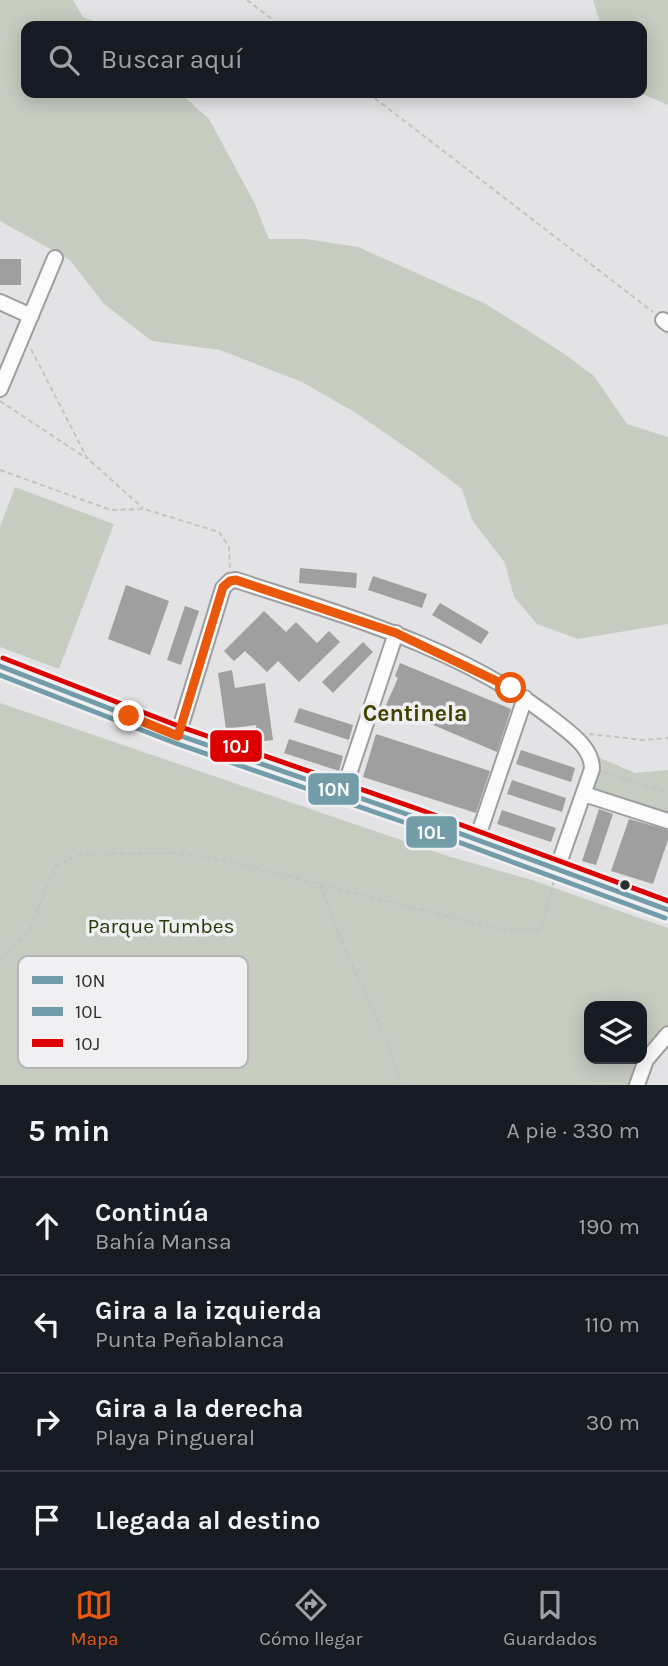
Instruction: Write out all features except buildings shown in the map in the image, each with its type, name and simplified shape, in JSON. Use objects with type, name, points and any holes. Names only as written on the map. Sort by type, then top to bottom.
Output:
[{"type":"street","points":[[0,389],[55,258]]},
{"type":"street","points":[[0,302],[31,316]]},
{"type":"street","points":[[178,736],[223,587],[230,581],[236,580],[396,633],[525,698],[567,730],[592,762],[584,794],[557,869]]},
{"type":"street","points":[[343,792],[396,633]]},
{"type":"street","points":[[0,666],[178,736],[477,839],[668,910]]},
{"type":"street","points":[[477,839],[525,698]]},
{"type":"street","points":[[584,794],[668,821]]},
{"type":"street","points":[[637,1085],[646,1060],[668,1034]]},
{"type":"path","points":[[247,0],[274,21]]},
{"type":"path","points":[[375,98],[666,321]]},
{"type":"path","points":[[23,334],[87,458]]},
{"type":"path","points":[[0,401],[87,458],[144,509]]},
{"type":"path","points":[[0,470],[111,510],[144,509],[219,532],[229,547],[230,581]]},
{"type":"path","points":[[567,730],[643,740],[668,738]]},
{"type":"path","points":[[592,762],[668,793]]},
{"type":"path","points":[[0,960],[30,929],[55,866],[80,854],[175,853],[208,857],[503,930],[541,930],[557,869]]},
{"type":"path","points":[[320,884],[343,945],[383,1030],[401,1085]]},
{"type":"green space","points":[[0,0],[73,0],[83,17],[93,21],[21,21],[21,98],[186,98],[209,119],[254,202],[269,239],[306,239],[358,247],[486,304],[594,376],[627,424],[668,437],[668,624],[578,639],[537,624],[514,597],[505,563],[472,520],[462,489],[420,457],[356,413],[302,382],[220,350],[152,341],[104,304],[70,260],[0,221]]},
{"type":"green space","points":[[593,0],[668,0],[668,105],[647,96],[647,21],[599,21]]},
{"type":"green space","points":[[15,487],[114,524],[59,669],[0,647],[0,527]]},
{"type":"green space","name":"Parque Tumbes","points":[[0,703],[668,928],[668,1041],[635,1085],[0,1085]]},
{"type":"green space","points":[[598,757],[635,773],[668,770],[668,814],[588,788]]},
{"type":"transit line","name":"10J","points":[[3,658],[181,727],[418,809],[668,901]]},
{"type":"transit line","name":"10N","points":[[0,666],[178,735],[415,817],[668,910]]},
{"type":"transit line","name":"10L","points":[[0,675],[175,743],[412,825],[665,918]]},
{"type":"district","name":"Centinela","points":[[415,713]]},
{"type":"route","points":[[129,716],[178,736],[223,587],[236,580],[410,638],[511,688]]}]
